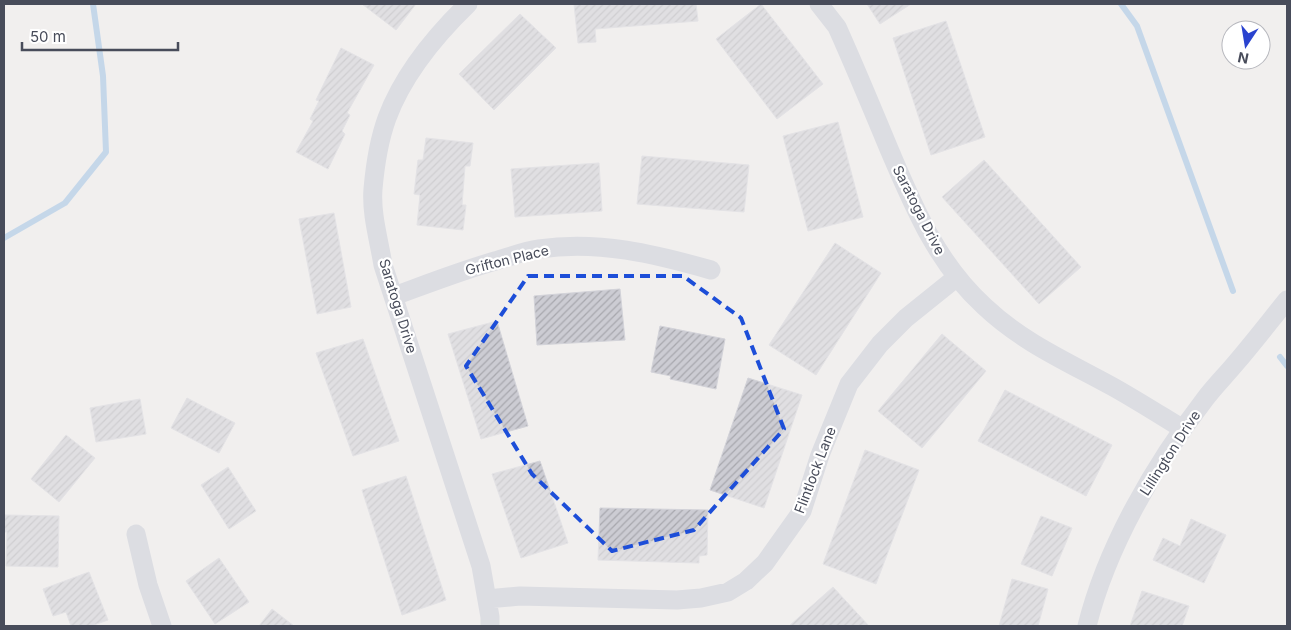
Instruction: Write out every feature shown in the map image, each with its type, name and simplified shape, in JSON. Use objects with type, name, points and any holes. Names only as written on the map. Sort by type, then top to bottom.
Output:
[{"type":"street","name":"Saratoga Drive","points":[[468,4],[452,19],[416,64],[400,90],[387,118],[380,142],[373,190],[374,217],[384,265],[481,566],[490,626]]},
{"type":"street","name":"Saratoga Drive","points":[[819,4],[838,27],[913,204],[935,248],[957,278],[983,305],[1008,326],[1040,348],[1115,388],[1183,428]]},
{"type":"street","name":"Grifton Place","points":[[394,296],[465,270],[538,249],[584,246],[618,248],[660,256],[712,270]]},
{"type":"street","name":"Flintlock Lane","points":[[487,599],[520,596],[677,600],[700,598],[728,592],[746,581],[783,540],[802,511],[820,455],[849,384],[880,344],[906,318],[957,278]]},
{"type":"street","name":"Lillington Drive","points":[[1087,626],[1104,574],[1153,474],[1206,397],[1287,300]]},
{"type":"street","points":[[136,534],[148,585],[162,626]]},
{"type":"highlighted area","points":[[528,276],[683,276],[741,318],[784,429],[694,530],[612,551],[532,474],[466,366]]},
{"type":"building","points":[[362,4],[416,4],[396,30]]},
{"type":"building","points":[[574,4],[696,4],[698,21],[595,29],[596,42],[578,43]]},
{"type":"building","points":[[761,4],[823,84],[777,119],[716,39]]},
{"type":"building","points":[[867,4],[911,4],[880,24]]},
{"type":"building","points":[[520,14],[556,48],[494,110],[459,74]]},
{"type":"building","points":[[946,21],[985,137],[931,155],[893,38]]},
{"type":"building","points":[[341,48],[374,65],[347,113],[350,115],[342,131],[345,134],[328,169],[296,152],[313,121],[310,119],[319,101],[316,100]]},
{"type":"building","points":[[838,122],[863,217],[808,231],[783,136]]},
{"type":"building","points":[[426,138],[473,143],[470,166],[465,166],[462,205],[466,205],[463,230],[417,225],[420,195],[414,194],[418,160],[423,160]]},
{"type":"building","points":[[642,156],[749,165],[744,212],[637,204]]},
{"type":"building","points":[[984,160],[1081,267],[1039,304],[942,197]]},
{"type":"building","points":[[599,163],[602,211],[515,217],[511,169]]},
{"type":"building","points":[[334,213],[351,307],[317,314],[299,219]]},
{"type":"building","points":[[835,243],[881,273],[816,375],[769,345]]},
{"type":"building","points":[[620,289],[625,340],[537,345],[534,296]]},
{"type":"building","points":[[497,321],[528,426],[481,439],[448,334]]},
{"type":"building","points":[[660,326],[725,339],[716,389],[670,379],[671,376],[651,372]]},
{"type":"building","points":[[942,334],[986,371],[922,448],[878,411]]},
{"type":"building","points":[[363,339],[399,441],[353,456],[316,353]]},
{"type":"building","points":[[748,378],[802,395],[764,508],[710,490]]},
{"type":"building","points":[[1005,390],[1112,445],[1086,496],[978,441]]},
{"type":"building","points":[[187,398],[235,423],[219,453],[171,428]]},
{"type":"building","points":[[140,399],[146,434],[96,442],[90,408]]},
{"type":"building","points":[[66,435],[95,458],[59,502],[31,479]]},
{"type":"building","points":[[865,450],[919,470],[876,584],[823,564]]},
{"type":"building","points":[[540,461],[568,543],[521,558],[492,474]]},
{"type":"building","points":[[228,467],[256,511],[229,529],[201,485]]},
{"type":"building","points":[[406,476],[446,600],[402,615],[362,490]]},
{"type":"building","points":[[600,508],[708,510],[707,555],[699,556],[699,563],[598,560]]},
{"type":"building","points":[[4,515],[59,516],[58,567],[6,566],[7,532],[4,532]]},
{"type":"building","points":[[1041,516],[1072,528],[1052,576],[1021,564]]},
{"type":"building","points":[[1191,519],[1226,535],[1204,583],[1153,560],[1163,538],[1180,546]]},
{"type":"building","points":[[219,558],[249,602],[215,624],[186,581]]},
{"type":"building","points":[[89,572],[108,620],[91,626],[71,626],[66,612],[53,616],[43,589]]},
{"type":"building","points":[[1012,579],[1048,589],[1038,626],[999,626]]},
{"type":"building","points":[[833,587],[869,626],[789,626]]},
{"type":"building","points":[[1142,591],[1189,606],[1182,626],[1130,626]]},
{"type":"building","points":[[272,609],[294,626],[259,626]]},
{"type":"waterway","points":[[4,238],[65,203],[106,152],[103,76],[93,4]]},
{"type":"waterway","points":[[1121,4],[1137,26],[1233,291]]},
{"type":"waterway","points":[[1280,357],[1287,366]]}]
